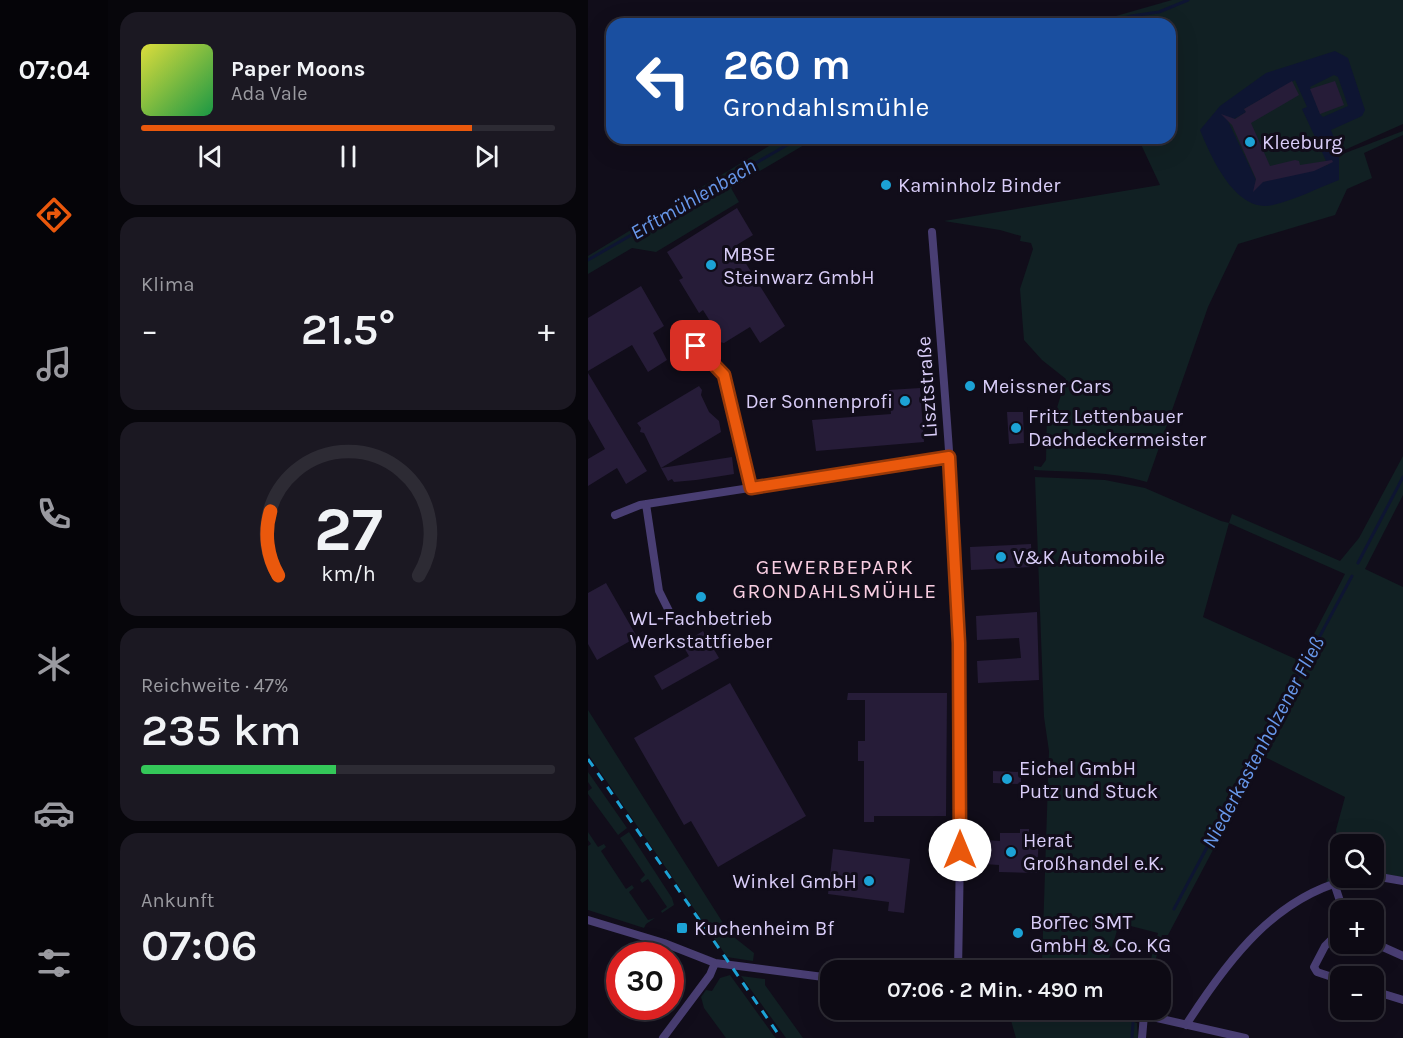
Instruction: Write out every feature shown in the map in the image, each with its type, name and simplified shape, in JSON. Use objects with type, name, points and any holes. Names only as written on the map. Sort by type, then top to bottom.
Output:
[{"type":"street","name":"Lisztstraße","points":[[932,232],[949,457],[959,678],[958,960]]},
{"type":"street","points":[[696,346],[724,375],[751,488]]},
{"type":"street","points":[[615,515],[646,504],[949,457]]},
{"type":"street","points":[[646,504],[659,591],[670,615]]},
{"type":"street","points":[[1384,878],[1403,881]]},
{"type":"street","points":[[1186,1025],[1222,972],[1257,933],[1297,900],[1330,885]]},
{"type":"street","points":[[588,920],[664,943],[715,963],[820,977]]},
{"type":"street","points":[[1330,941],[1314,967],[1317,972],[1330,976]]},
{"type":"street","points":[[1384,947],[1403,956]]},
{"type":"street","points":[[663,1038],[704,984],[715,963]]},
{"type":"street","points":[[1384,994],[1403,1000]]},
{"type":"street","points":[[1142,1038],[1144,1020]]},
{"type":"street","points":[[1165,1020],[1245,1038]]},
{"type":"shaded area","points":[[1172,0],[1403,0],[1403,124],[1340,152],[1340,155],[1403,131],[1403,135],[1364,153],[1372,178],[1347,189],[1335,215],[1238,244],[1208,307],[1147,482],[1105,474],[1034,470],[1034,466],[1041,467],[1046,460],[1047,411],[1055,414],[1066,379],[1042,360],[1024,340],[1020,289],[1033,249],[1031,243],[1020,241],[1021,236],[1000,230],[944,221],[1160,185],[1141,144],[1176,144],[1176,18],[1109,18]]},
{"type":"shaded area","points":[[772,144],[804,145],[731,188],[739,202],[656,252],[632,248],[588,274],[588,256]]},
{"type":"shaded area","points":[[1403,456],[1403,495],[1365,569],[1403,587],[1403,877],[1384,874],[1384,834],[1336,834],[1345,797],[1263,756],[1237,805],[1229,799],[1223,809],[1232,814],[1168,935],[1162,935],[1156,960],[1151,960],[1158,933],[1119,923],[1109,960],[1042,960],[1049,751],[1044,717],[1035,477],[1105,480],[1145,488],[1221,521],[1229,523],[1232,514],[1340,561],[1359,538]],"holes":[[[1229,523],[1345,574],[1300,661],[1203,617]]]},
{"type":"shaded area","points":[[588,710],[730,934],[754,953],[753,961],[727,957],[588,754]]},
{"type":"shaded area","points":[[588,772],[627,828],[618,835],[588,794],[592,788],[588,782]]},
{"type":"shaded area","points":[[588,832],[598,847],[604,844],[606,847],[601,851],[626,889],[632,885],[634,888],[629,892],[648,920],[655,918],[644,928],[588,910],[588,846],[591,844],[588,840]]},
{"type":"shaded area","points":[[629,832],[672,898],[674,905],[662,913],[661,911],[667,907],[648,879],[642,883],[640,880],[645,875],[620,838]]},
{"type":"shaded area","points":[[730,975],[776,1038],[726,1038],[704,1008],[701,997],[706,990],[712,991],[720,978]]},
{"type":"shaded area","points":[[741,976],[765,979],[765,985],[803,1038],[786,1038]]},
{"type":"shaded area","points":[[1011,1020],[1134,1022],[1137,1023],[1138,1038],[1016,1038]]},
{"type":"water","points":[[1335,51],[1348,58],[1365,110],[1362,116],[1331,130],[1339,151],[1339,180],[1273,205],[1260,205],[1248,201],[1237,192],[1218,168],[1200,130],[1220,106],[1266,73]],"holes":[[[1334,75],[1338,77],[1348,106],[1323,117],[1310,87]],[[1295,80],[1307,107],[1302,109],[1328,165],[1255,184],[1256,180],[1228,121],[1246,112],[1244,109]]]},
{"type":"building","name":"Kleeburg","points":[[1292,81],[1299,95],[1251,123],[1270,166],[1295,160],[1299,161],[1300,165],[1332,160],[1333,162],[1314,171],[1263,182],[1253,192],[1256,179],[1232,125],[1221,114],[1235,119],[1246,112],[1244,109]]},
{"type":"building","name":"Kleeburg","points":[[1335,81],[1344,105],[1320,114],[1310,89]]},
{"type":"building","name":"MBSE Steinwarz GmbH","points":[[737,208],[753,235],[735,246],[785,326],[760,343],[750,327],[724,343],[720,342],[718,334],[703,310],[699,313],[679,280],[683,278],[667,252]]},
{"type":"building","points":[[641,286],[664,326],[653,333],[667,360],[648,372],[632,345],[588,371],[588,318]]},
{"type":"building","points":[[588,373],[647,471],[626,484],[617,468],[588,486],[588,459],[605,449],[588,419]]},
{"type":"building","points":[[699,386],[709,412],[719,421],[721,432],[661,468],[637,423]]},
{"type":"building","points":[[920,388],[924,442],[816,451],[812,420],[891,414],[889,390]]},
{"type":"building","name":"Fritz Lettenbauer Dachdeckermeister","points":[[1007,412],[1023,412],[1024,443],[1009,444]]},
{"type":"building","points":[[732,457],[734,474],[696,480],[674,482],[672,479],[668,481],[661,468]]},
{"type":"building","name":"V&K Automobile","points":[[1031,544],[1032,567],[971,570],[970,547]]},
{"type":"building","points":[[606,583],[637,637],[597,660],[588,644],[588,593]]},
{"type":"building","points":[[1037,612],[1039,680],[978,683],[977,661],[1021,658],[1019,638],[977,640],[976,616]]},
{"type":"building","points":[[703,631],[719,658],[662,690],[654,676],[689,656],[682,644]]},
{"type":"building","points":[[730,683],[806,816],[718,867],[691,821],[684,825],[634,738]]},
{"type":"building","points":[[848,693],[947,693],[946,816],[874,816],[874,822],[864,822],[864,761],[858,761],[858,741],[865,741],[865,700],[847,700]]},
{"type":"building","name":"Eichel GmbH Putz und Stuck","points":[[993,771],[1021,772],[1021,784],[993,783]]},
{"type":"building","name":"Herat Großhandel e.K.","points":[[1020,829],[1029,829],[1029,834],[1039,834],[1037,873],[999,872],[999,865],[984,864],[985,840],[1000,841],[1000,833],[1020,833]]},
{"type":"building","name":"Winkel GmbH","points":[[833,849],[910,859],[904,913],[888,911],[889,902],[828,894]]},
{"type":"waterway","name":"Erftmühlenbach","points":[[1125,18],[1159,12],[1188,0]]},
{"type":"waterway","name":"Erftmühlenbach","points":[[588,260],[789,144]]},
{"type":"waterway","name":"Niederkastenholzener Fließ","points":[[1358,563],[1403,477]]},
{"type":"waterway","name":"Niederkastenholzener Fließ","points":[[1174,909],[1352,576]]},
{"type":"waterway","name":"Niederkastenholzener Fließ","points":[[1132,1038],[1133,1023]]},
{"type":"railway","points":[[588,759],[781,1038]]},
{"type":"place","name":"Kleeburg","points":[[1250,142]]},
{"type":"place","name":"Kaminholz Binder","points":[[886,185]]},
{"type":"place","name":"MBSE Steinwarz GmbH","points":[[711,265]]},
{"type":"place","name":"Meissner Cars","points":[[970,386]]},
{"type":"place","name":"Der Sonnenprofi","points":[[905,401]]},
{"type":"place","name":"Fritz Lettenbauer Dachdeckermeister","points":[[1016,428]]},
{"type":"place","name":"V&K Automobile","points":[[1001,557]]},
{"type":"place","name":"WL-Fachbetrieb Werkstattfieber","points":[[701,597]]},
{"type":"place","name":"Eichel GmbH Putz und Stuck","points":[[1007,779]]},
{"type":"place","name":"Herat Großhandel e.K.","points":[[1011,852]]},
{"type":"place","name":"Winkel GmbH","points":[[869,881]]},
{"type":"place","name":"Kuchenheim Bf","points":[[682,928]]},
{"type":"place","name":"BorTec SMT GmbH & Co. KG","points":[[1018,933]]},
{"type":"district","name":"GEWERBEPARK GRONDAHLSMÜHLE","points":[[835,579]]},
{"type":"route","points":[[696,346],[724,375],[751,488],[949,457],[959,643],[960,850]]}]
